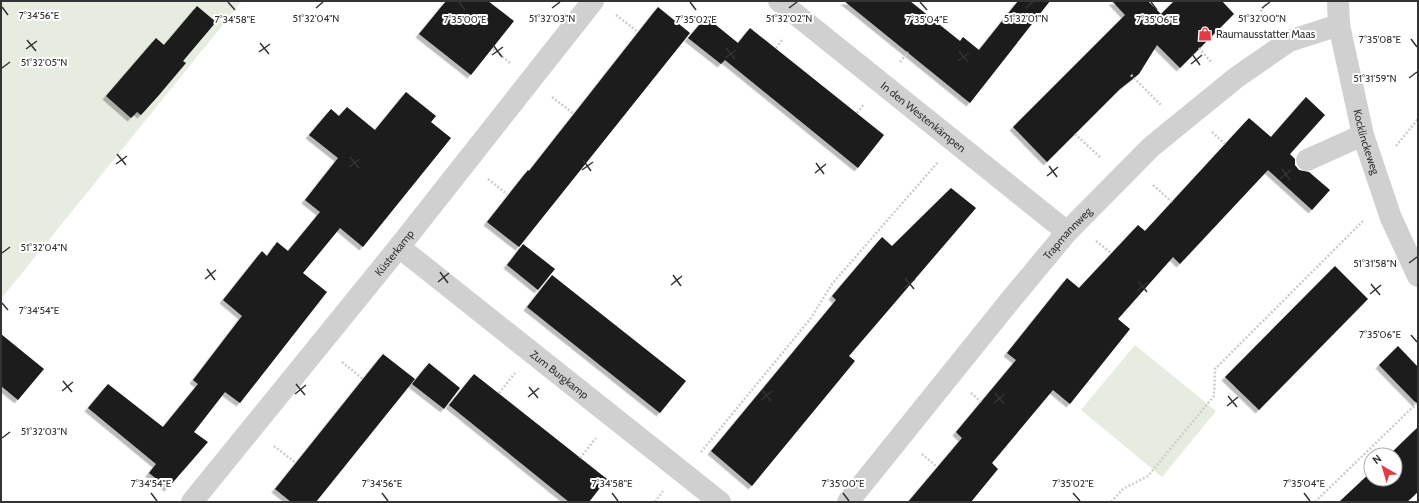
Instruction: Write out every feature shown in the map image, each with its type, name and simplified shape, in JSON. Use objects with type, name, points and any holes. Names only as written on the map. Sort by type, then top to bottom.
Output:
[{"type":"street","name":"Küsterkamp","points":[[192,502],[399,247],[593,1]]},
{"type":"street","name":"In den Westenkämpen","points":[[779,1],[1068,232]]},
{"type":"street","name":"Kocklinckeweg","points":[[1338,1],[1338,25],[1362,135],[1391,218],[1418,276]]},
{"type":"street","name":"Trapmannweg","points":[[848,502],[1013,297],[1068,232],[1151,147],[1237,77],[1289,41],[1338,25]]},
{"type":"street","points":[[1307,160],[1362,135]]},
{"type":"street","name":"Zum Burgkamp","points":[[399,247],[720,502]]},
{"type":"path","points":[[615,14],[638,32]]},
{"type":"path","points":[[1199,48],[1214,66]]},
{"type":"path","points":[[493,49],[515,67]]},
{"type":"path","points":[[1132,75],[1162,106]]},
{"type":"path","points":[[549,95],[574,114]]},
{"type":"path","points":[[1391,152],[1418,119]]},
{"type":"path","points":[[1075,134],[1103,160]]},
{"type":"path","points":[[655,502],[679,469],[702,451],[811,318],[832,284],[955,142]]},
{"type":"path","points":[[484,176],[508,195]]},
{"type":"path","points":[[1152,184],[1172,202]]},
{"type":"path","points":[[1111,502],[1123,489],[1148,476],[1214,396],[1215,369],[1385,200]]},
{"type":"path","points":[[1093,238],[1111,254]]},
{"type":"path","points":[[338,359],[363,379]]},
{"type":"path","points":[[499,393],[518,369]]},
{"type":"path","points":[[1315,502],[1418,402]]},
{"type":"path","points":[[580,458],[600,433]]},
{"type":"path","points":[[270,443],[296,463]]},
{"type":"path","points":[[919,452],[937,467]]},
{"type":"shaded area","points":[[1,1],[242,1],[1,299]]},
{"type":"shaded area","points":[[1135,345],[1216,411],[1162,477],[1081,410]]},
{"type":"building","points":[[446,1],[488,1],[514,21],[471,75],[419,34]]},
{"type":"building","points":[[844,1],[910,1],[960,41],[963,37],[979,50],[1018,1],[1050,1],[970,103]]},
{"type":"building","points":[[1112,1],[1148,1],[1161,14],[1174,1],[1222,1],[1234,14],[1180,68],[1157,45],[1139,74],[1120,89],[1047,162],[1013,127],[1125,15]]},
{"type":"building","points":[[197,6],[216,22],[183,61],[186,63],[159,95],[141,115],[137,112],[131,118],[106,96],[156,38],[164,45]]},
{"type":"building","points":[[658,7],[690,33],[519,247],[487,222]]},
{"type":"building","points":[[706,17],[738,43],[750,28],[884,135],[858,168],[725,60],[721,64],[688,38]]},
{"type":"building","points":[[406,92],[436,116],[431,122],[451,138],[363,247],[340,228],[303,273],[327,292],[240,403],[225,392],[194,432],[208,442],[168,488],[149,473],[156,464],[88,408],[108,384],[163,427],[198,384],[193,380],[242,316],[223,300],[262,251],[267,256],[277,242],[288,251],[320,212],[305,200],[338,158],[309,135],[331,109],[339,116],[347,107],[375,130]]},
{"type":"building","points":[[1306,97],[1325,115],[1290,154],[1295,159],[1295,165],[1299,170],[1309,172],[1330,190],[1312,210],[1268,170],[1180,264],[1173,257],[1118,319],[1130,329],[1070,404],[1053,390],[992,463],[998,469],[971,502],[908,502],[962,438],[956,432],[1016,360],[1007,353],[1067,278],[1079,288],[1138,225],[1145,231],[1249,118],[1271,137]]},
{"type":"building","points":[[951,188],[976,208],[849,356],[855,361],[752,486],[711,451],[836,300],[832,296],[882,237],[892,246]]},
{"type":"building","points":[[523,244],[555,269],[538,290],[507,265]]},
{"type":"building","points":[[1335,266],[1368,299],[1259,410],[1225,377]]},
{"type":"building","points":[[552,275],[686,381],[660,413],[527,307]]},
{"type":"building","points":[[1,334],[44,369],[18,400],[1,386]]},
{"type":"building","points":[[1398,346],[1418,367],[1418,405],[1379,365]]},
{"type":"building","points":[[383,354],[415,379],[316,502],[291,502],[275,489]]},
{"type":"building","points":[[429,363],[460,388],[444,409],[412,384]]},
{"type":"building","points":[[474,374],[607,479],[589,502],[569,502],[449,405]]},
{"type":"building","points":[[1418,427],[1418,492],[1407,502],[1339,502],[1363,480],[1363,487],[1403,487],[1403,447],[1397,447]]},
{"type":"place","name":"Raumausstatter Maas","points":[[1205,34]]}]
